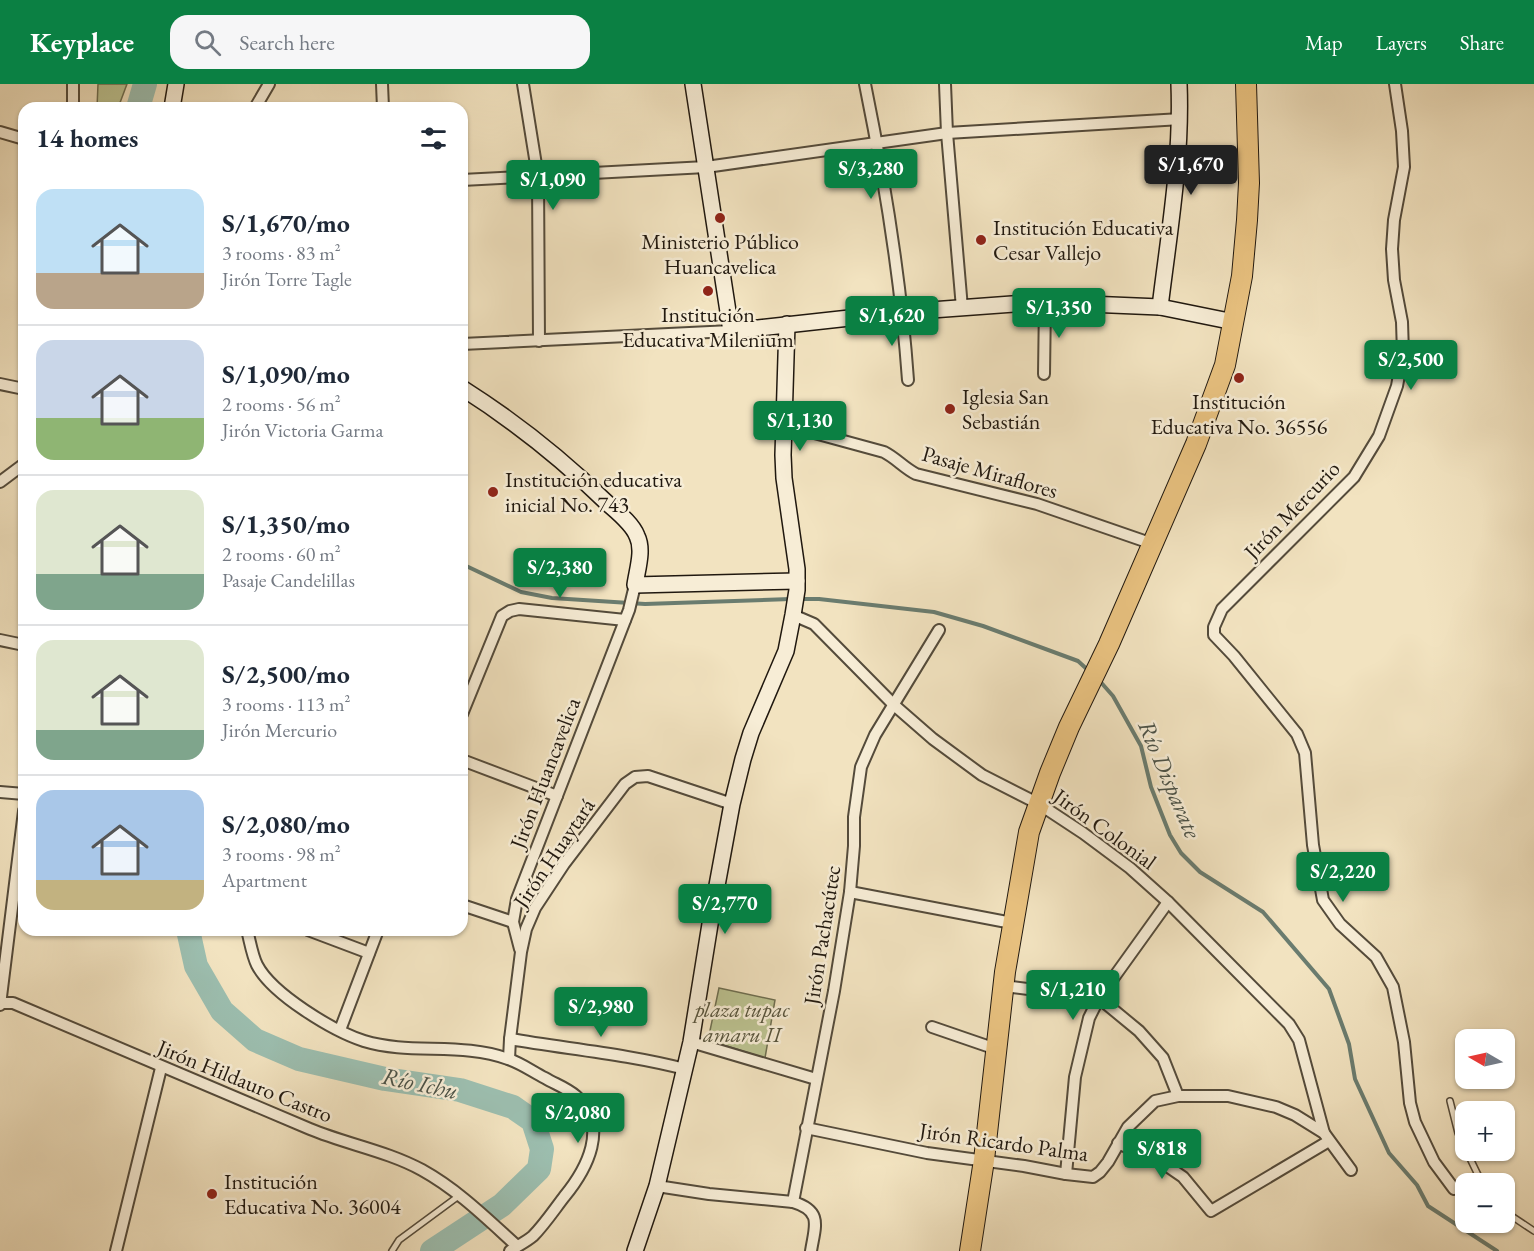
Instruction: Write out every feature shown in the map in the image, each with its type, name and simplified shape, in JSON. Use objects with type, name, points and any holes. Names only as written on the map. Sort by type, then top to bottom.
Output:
[{"type":"highway","points":[[970,1251],[984,1160],[1012,924],[1029,832],[1038,804],[1080,703],[1104,655],[1200,434],[1225,365],[1242,276],[1249,192],[1246,84]]},
{"type":"main road","points":[[173,102],[176,84]]},
{"type":"main road","points":[[693,84],[731,331],[904,312],[1045,302],[1160,307],[1234,322]]},
{"type":"main road","points":[[1160,307],[1176,178],[1181,119],[1179,84]]},
{"type":"main road","points":[[635,1251],[657,1186],[691,1042],[732,804],[751,734],[786,651],[794,612],[797,585],[793,533],[784,477],[787,324]]},
{"type":"main road","points":[[468,392],[502,413],[581,477],[637,534],[640,547],[633,592],[797,585]]},
{"type":"street","points":[[73,84],[73,102]]},
{"type":"street","points":[[259,102],[270,84]]},
{"type":"street","points":[[382,84],[383,102]]},
{"type":"street","points":[[523,84],[538,177],[539,341]]},
{"type":"street","points":[[865,84],[904,312],[908,380]]},
{"type":"street","points":[[945,84],[962,308]]},
{"type":"street","name":"Jirón Mercurio","points":[[1395,84],[1402,131],[1404,167],[1394,220],[1392,249],[1394,280],[1402,322],[1402,353],[1397,386],[1379,436],[1354,477],[1222,609],[1214,627],[1214,635],[1234,656],[1297,734],[1305,753],[1313,845],[1323,900],[1340,924],[1376,957],[1393,987],[1404,1042],[1410,1103],[1415,1122],[1434,1162],[1454,1189]]},
{"type":"street","points":[[468,180],[706,166],[947,133],[1181,119]]},
{"type":"street","points":[[0,132],[18,137]]},
{"type":"street","points":[[1044,375],[1045,302]]},
{"type":"street","points":[[468,345],[731,331]]},
{"type":"street","points":[[0,384],[18,388]]},
{"type":"street","name":"Pasaje Miraflores","points":[[785,424],[884,452],[916,474],[1037,504],[1153,544]]},
{"type":"street","points":[[0,483],[18,469]]},
{"type":"street","name":"Jirón Huancavelica","points":[[520,952],[513,922],[517,899],[627,615],[633,592]]},
{"type":"street","points":[[468,699],[502,616],[510,611],[519,609],[627,615]]},
{"type":"street","name":"Jirón Colonial","points":[[794,612],[814,624],[894,705],[933,739],[982,775],[1038,804],[1083,833],[1130,868],[1168,902],[1289,1024],[1299,1040],[1327,1137]]},
{"type":"street","name":"Jirón Pachacútec","points":[[793,1203],[834,991],[850,892],[855,846],[854,817],[861,767],[875,735],[939,630]]},
{"type":"street","points":[[0,640],[18,644]]},
{"type":"street","points":[[468,762],[557,796]]},
{"type":"street","name":"Jirón Huaytará","points":[[509,1059],[520,952],[526,929],[541,899],[564,864],[625,784],[635,777],[648,776],[732,804]]},
{"type":"street","points":[[0,792],[18,794]]},
{"type":"street","points":[[0,1003],[2,960],[18,852]]},
{"type":"street","points":[[850,892],[1012,924]]},
{"type":"street","points":[[1066,1174],[1075,1077],[1089,1018],[1099,998],[1168,902]]},
{"type":"street","points":[[468,907],[513,922]]},
{"type":"street","points":[[249,936],[257,964],[266,977],[304,1011],[340,1030],[363,1040],[380,1044],[472,1051],[509,1059],[568,1090],[578,1098],[589,1112],[593,1124],[594,1138],[591,1153],[576,1182],[532,1237],[512,1245]]},
{"type":"street","points":[[324,936],[369,953]]},
{"type":"street","points":[[340,1030],[376,936]]},
{"type":"street","points":[[1004,986],[1099,998],[1139,1032],[1163,1058],[1178,1096]]},
{"type":"street","name":"Jirón Hildauro Castro","points":[[1,989],[13,1003]]},
{"type":"street","name":"Jirón Hildauro Castro","points":[[0,1003],[13,1003],[160,1068],[323,1134],[398,1159],[420,1169],[461,1194],[512,1245]]},
{"type":"street","points":[[932,1027],[996,1049]]},
{"type":"street","points":[[510,1039],[604,1053],[685,1069]]},
{"type":"street","points":[[691,1042],[816,1079]]},
{"type":"street","points":[[116,1251],[160,1068]]},
{"type":"street","name":"Jirón Ricardo Palma","points":[[806,1128],[927,1153],[1093,1177],[1100,1172],[1128,1127],[1155,1101],[1178,1096],[1228,1096],[1252,1100],[1295,1115],[1327,1137],[1351,1170]]},
{"type":"street","points":[[1118,1143],[1167,1166],[1183,1177],[1211,1211],[1327,1137]]},
{"type":"street","points":[[657,1186],[807,1206],[813,1214],[815,1226],[811,1251]]},
{"type":"lane","points":[[1450,1101],[1455,1121]]},
{"type":"lane","points":[[392,1251],[399,1240],[461,1194]]},
{"type":"lane","points":[[1515,1218],[1534,1230]]},
{"type":"green space","points":[[98,84],[127,84],[120,102],[97,102]]},
{"type":"green space","name":"plaza tupac amaru II","points":[[719,988],[775,1000],[765,1058],[708,1040]]},
{"type":"waterway","name":"Río Ichu","points":[[140,102],[145,84]]},
{"type":"waterway","name":"Río Disparate","points":[[468,567],[521,592],[552,598],[645,604],[791,599]]},
{"type":"waterway","name":"Río Disparate","points":[[799,599],[819,599],[934,612],[983,626],[1078,661],[1090,672]]},
{"type":"waterway","name":"Río Disparate","points":[[1098,679],[1113,696],[1141,746],[1151,787],[1170,835],[1181,853],[1200,872],[1263,912],[1329,989],[1349,1044],[1355,1079],[1389,1153],[1417,1185],[1428,1206],[1497,1251]]},
{"type":"waterway","name":"Río Ichu","points":[[189,936],[196,966],[222,1011],[255,1040],[299,1059],[385,1079],[460,1090],[513,1107],[533,1121],[542,1149],[539,1169],[502,1205],[432,1251]]},
{"type":"place","name":"Ministerio Público Huancavelica","points":[[720,218]]},
{"type":"place","name":"Institución Educativa Cesar Vallejo","points":[[981,240]]},
{"type":"place","name":"Institución Educativa Milenium","points":[[708,291]]},
{"type":"place","name":"Institución Educativa No. 36556","points":[[1239,378]]},
{"type":"place","name":"Iglesia San Sebastián","points":[[950,409]]},
{"type":"place","name":"Institución educativa inicial No. 743","points":[[493,492]]},
{"type":"place","name":"Institución Educativa No. 36004","points":[[212,1194]]}]
